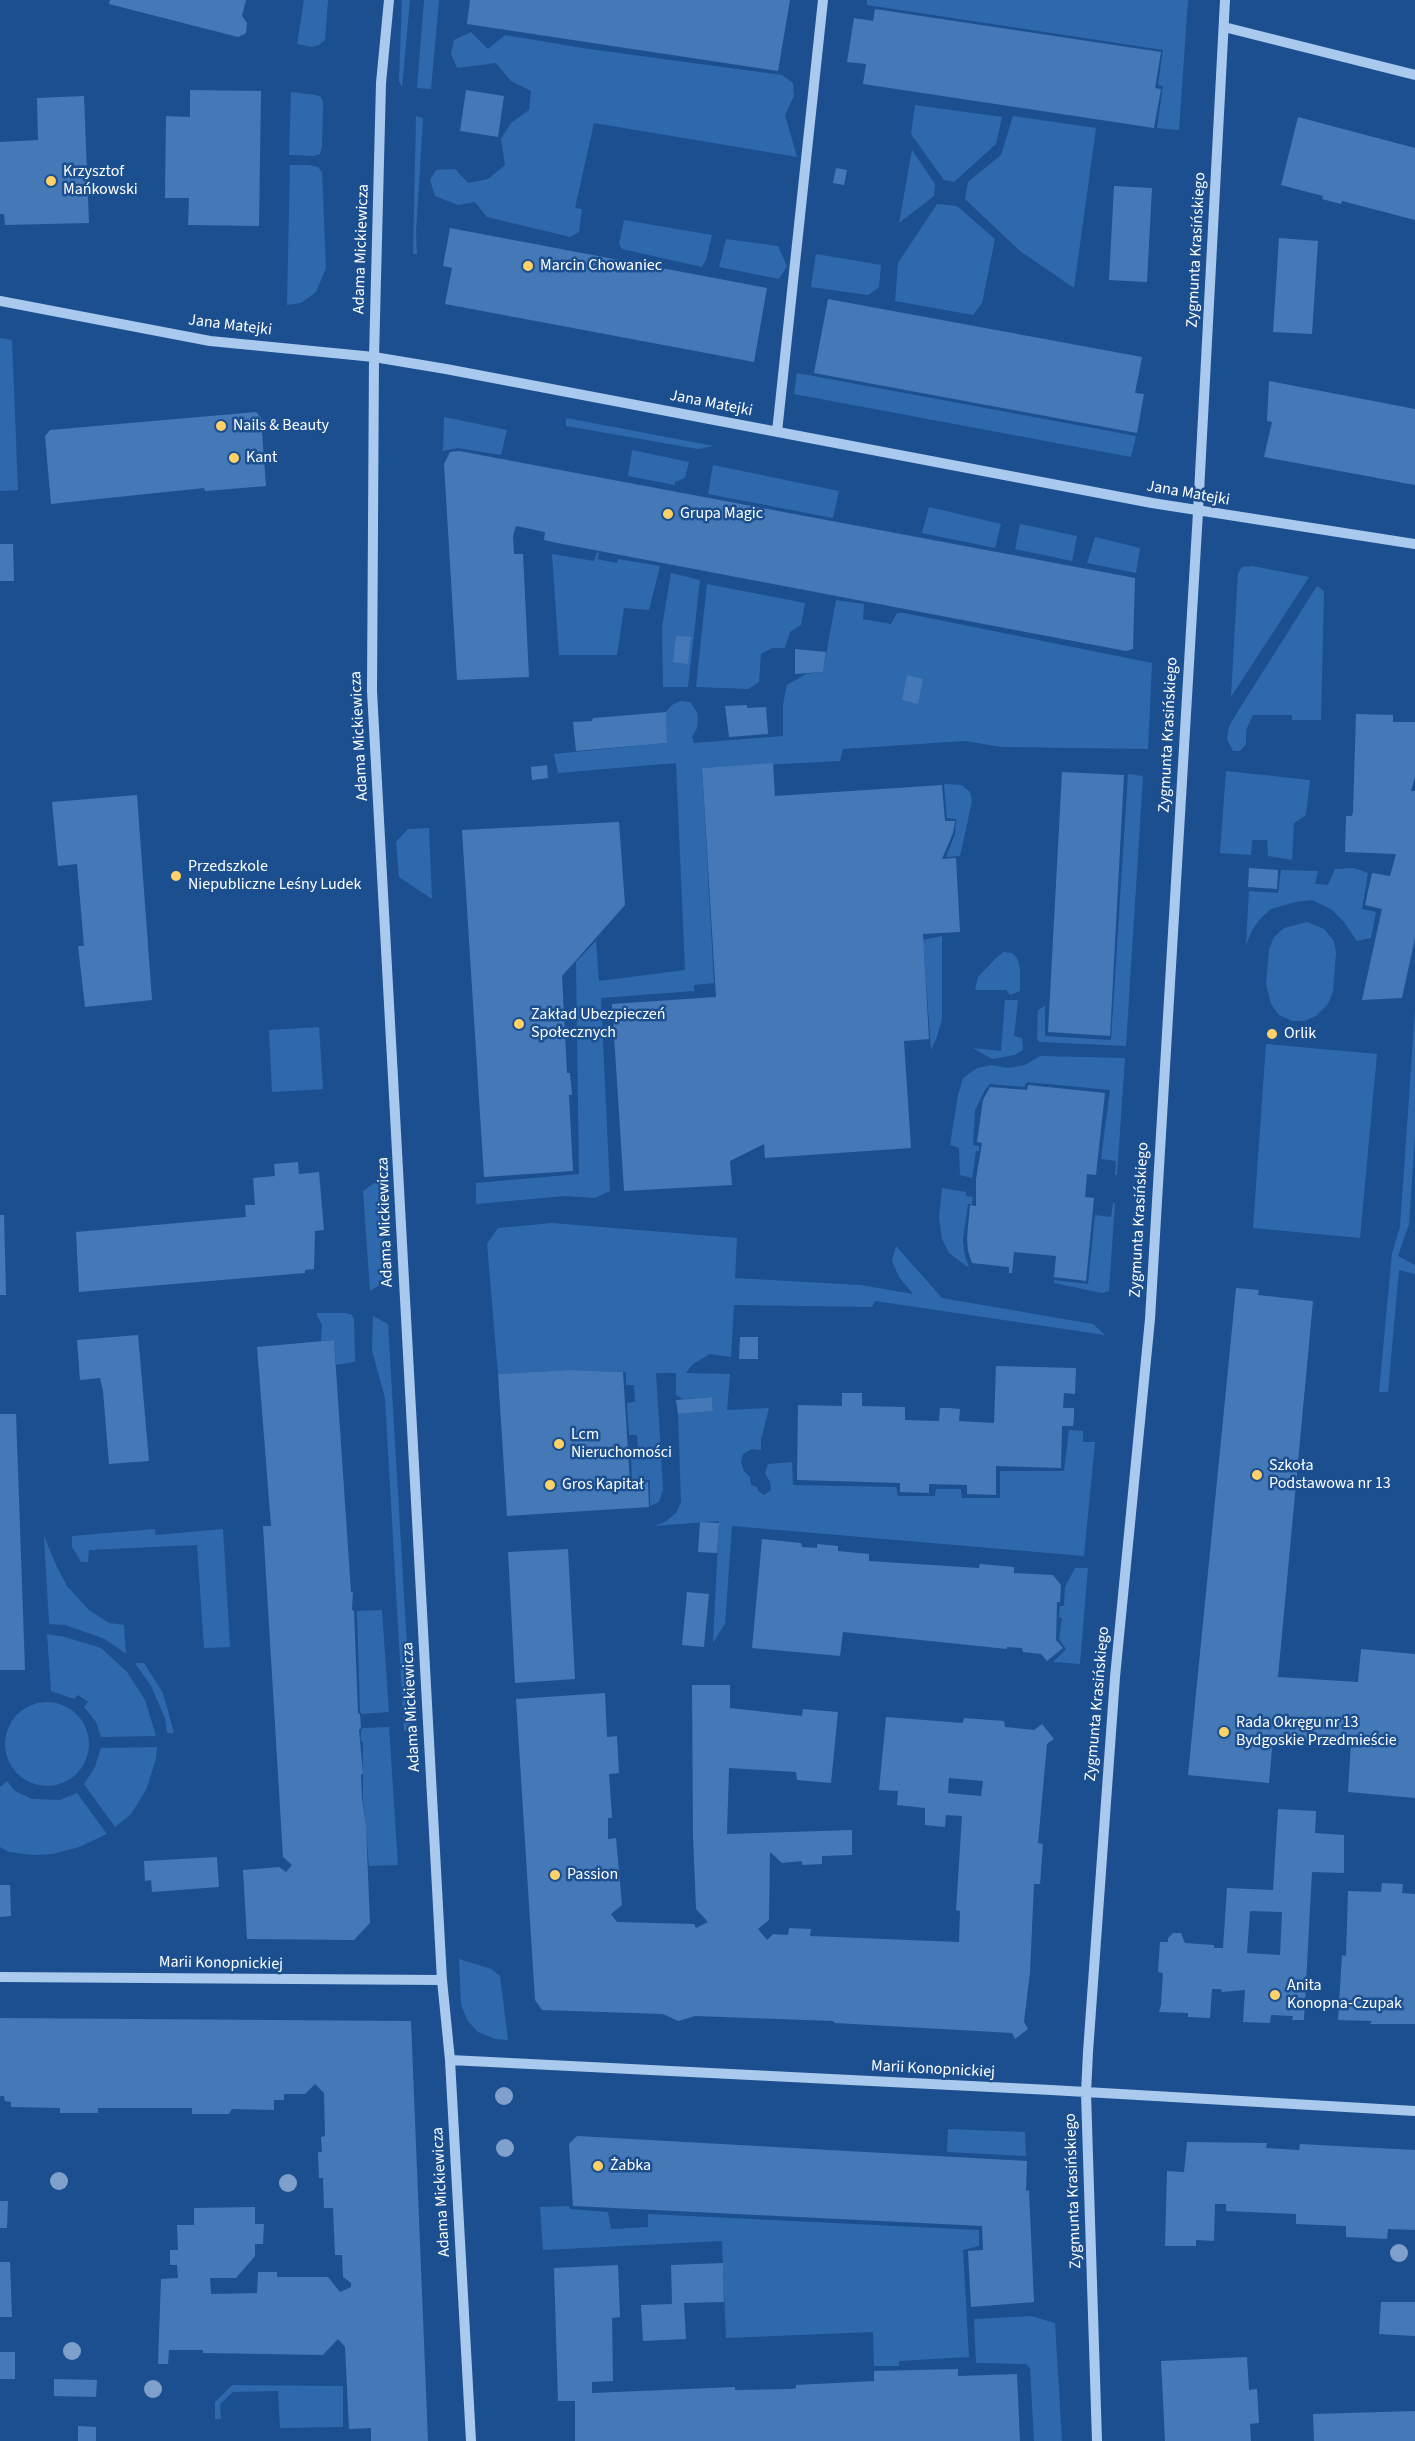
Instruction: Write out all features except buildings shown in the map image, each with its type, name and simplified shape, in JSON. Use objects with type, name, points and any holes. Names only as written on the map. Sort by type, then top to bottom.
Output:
[{"type":"street","name":"Adama Mickiewicza","points":[[389,0],[381,94],[374,357],[372,691],[442,1980],[450,2061],[471,2441]]},
{"type":"street","points":[[777,432],[823,0]]},
{"type":"street","name":"Zygmunta Krasińskiego","points":[[1097,2441],[1086,2093],[1109,1676],[1150,1319],[1198,512],[1225,0]]},
{"type":"street","points":[[1224,27],[1415,75]]},
{"type":"street","name":"Jana Matejki","points":[[0,301],[210,341],[374,357],[457,371],[1198,512],[1415,544]]},
{"type":"street","name":"Marii Konopnickiej","points":[[0,1977],[442,1980]]},
{"type":"street","name":"Marii Konopnickiej","points":[[450,2061],[1415,2111]]},
{"type":"shaded area","points":[[304,0],[328,0],[325,40],[312,47],[297,44]]},
{"type":"shaded area","points":[[402,0],[410,0],[402,87],[399,81]]},
{"type":"shaded area","points":[[424,0],[439,0],[431,89],[417,88]]},
{"type":"shaded area","points":[[867,0],[1188,0],[1179,130],[1157,128],[1163,86],[1158,85],[1163,50],[867,5]]},
{"type":"shaded area","points":[[471,32],[488,49],[505,35],[589,49],[782,75],[793,83],[794,96],[785,115],[797,157],[594,123],[575,208],[582,209],[579,232],[570,237],[487,217],[475,202],[458,205],[435,196],[430,180],[436,170],[455,169],[468,183],[488,179],[505,165],[501,139],[511,123],[529,110],[531,91],[511,81],[496,63],[457,68],[451,54],[454,40]]},
{"type":"shaded area","points":[[291,92],[321,97],[323,102],[320,154],[314,156],[289,155]]},
{"type":"shaded area","points":[[915,105],[1002,117],[996,144],[954,182],[944,180],[911,134]]},
{"type":"shaded area","points":[[416,116],[423,118],[416,233],[417,254],[413,254]]},
{"type":"shaded area","points":[[1013,116],[1096,128],[1074,288],[1020,251],[965,199],[968,182],[1001,155]]},
{"type":"shaded area","points":[[912,150],[935,184],[934,196],[899,223]]},
{"type":"shaded area","points":[[290,165],[309,165],[318,167],[322,172],[326,268],[316,292],[301,303],[287,305]]},
{"type":"shaded area","points":[[937,204],[957,206],[995,239],[982,303],[973,315],[895,301],[898,263]]},
{"type":"shaded area","points":[[624,220],[712,235],[706,260],[702,267],[622,249],[619,244]]},
{"type":"shaded area","points":[[726,239],[778,246],[787,266],[779,279],[719,267]]},
{"type":"shaded area","points":[[816,254],[881,265],[879,287],[868,295],[811,287]]},
{"type":"shaded area","points":[[0,338],[12,340],[18,490],[0,491]]},
{"type":"shaded area","points":[[797,373],[1136,436],[1131,457],[794,394]]},
{"type":"shaded area","points":[[444,417],[507,430],[501,455],[457,448],[443,451]]},
{"type":"shaded area","points":[[566,418],[714,446],[698,449],[566,426]]},
{"type":"shaded area","points":[[632,450],[689,462],[685,478],[675,482],[675,485],[628,476]]},
{"type":"shaded area","points":[[713,465],[839,491],[833,518],[708,494]]},
{"type":"shaded area","points":[[929,507],[1001,524],[995,548],[922,533]]},
{"type":"shaded area","points":[[1020,524],[1077,536],[1072,561],[1015,549]]},
{"type":"shaded area","points":[[1095,537],[1140,548],[1136,573],[1087,563]]},
{"type":"shaded area","points":[[597,552],[599,553],[597,559],[617,563],[618,559],[660,566],[649,610],[624,608],[617,655],[559,655],[552,554],[594,561]]},
{"type":"shaded area","points":[[1252,566],[1309,577],[1231,697],[1238,573],[1242,567]]},
{"type":"shaded area","points":[[671,573],[700,580],[688,687],[663,687],[662,627]]},
{"type":"shaded area","points":[[707,584],[805,603],[801,625],[790,632],[785,648],[772,648],[761,654],[759,682],[748,689],[696,687]]},
{"type":"shaded area","points":[[1317,586],[1324,591],[1321,720],[1292,720],[1292,715],[1253,715],[1246,730],[1246,744],[1240,751],[1233,751],[1227,739],[1229,727]]},
{"type":"shaded area","points":[[836,600],[864,604],[863,619],[891,624],[897,613],[904,613],[1152,663],[1148,749],[1001,747],[965,741],[843,749],[840,761],[702,768],[714,983],[694,985],[694,991],[601,998],[610,1191],[595,1198],[565,1196],[476,1204],[476,1183],[579,1174],[576,962],[596,941],[599,981],[685,970],[676,763],[558,773],[554,754],[667,743],[666,712],[680,701],[690,702],[697,712],[697,728],[692,737],[694,743],[783,736],[783,704],[787,685],[806,674],[823,672]]},
{"type":"shaded area","points":[[1226,771],[1310,780],[1306,815],[1294,823],[1292,860],[1268,856],[1267,840],[1252,840],[1251,855],[1220,853]]},
{"type":"shaded area","points":[[1128,774],[1143,776],[1126,1046],[1039,1042],[1037,1038],[1038,1010],[1045,1006],[1045,1036],[1111,1040]]},
{"type":"shaded area","points":[[944,784],[962,785],[970,792],[972,801],[960,856],[946,857],[955,834],[956,819],[947,818]]},
{"type":"shaded area","points":[[429,828],[432,899],[399,877],[396,842],[408,829]]},
{"type":"shaded area","points":[[1354,868],[1368,873],[1362,909],[1376,912],[1371,938],[1357,941],[1344,922],[1331,909],[1312,900],[1271,909],[1252,930],[1246,945],[1249,891],[1278,893],[1281,870],[1318,871],[1315,884],[1328,885],[1335,869]]},
{"type":"shaded area","points":[[1307,922],[1324,929],[1334,941],[1336,952],[1333,991],[1328,1004],[1316,1016],[1304,1021],[1292,1021],[1279,1015],[1271,1004],[1266,984],[1269,949],[1274,937],[1284,928]]},
{"type":"shaded area","points":[[942,936],[942,1019],[931,1050],[923,940]]},
{"type":"shaded area","points":[[1004,952],[1012,953],[1017,958],[1020,968],[1020,991],[1010,995],[1006,990],[975,990],[978,977]]},
{"type":"shaded area","points":[[1005,1000],[1018,1000],[1014,1036],[1022,1038],[1023,1050],[1015,1055],[992,1059],[973,1048],[1001,1051]]},
{"type":"shaded area","points":[[1415,1010],[1415,1135],[1409,1224],[1398,1256],[1415,1265],[1415,1274],[1399,1270],[1388,1392],[1379,1392],[1392,1253],[1400,1227]]},
{"type":"shaded area","points":[[319,1027],[323,1089],[272,1092],[269,1030]]},
{"type":"shaded area","points":[[1266,1044],[1377,1054],[1360,1238],[1253,1228]]},
{"type":"shaded area","points":[[1040,1056],[1125,1058],[1117,1175],[1115,1175],[1116,1161],[1101,1159],[1110,1090],[1027,1082],[1024,1087],[990,1084],[985,1090],[975,1110],[973,1145],[979,1146],[979,1151],[976,1151],[972,1178],[960,1175],[959,1148],[950,1145],[963,1078],[977,1068],[992,1065],[1008,1068],[1025,1065]]},
{"type":"shaded area","points":[[374,1183],[381,1183],[386,1281],[370,1291],[363,1191]]},
{"type":"shaded area","points":[[942,1188],[966,1192],[966,1196],[973,1197],[972,1204],[968,1204],[963,1240],[969,1268],[949,1253],[942,1239],[939,1217]]},
{"type":"shaded area","points":[[1113,1203],[1115,1203],[1109,1291],[1102,1293],[1054,1283],[1054,1280],[1088,1284],[1095,1215],[1111,1217]]},
{"type":"shaded area","points":[[552,1223],[737,1238],[735,1278],[861,1285],[913,1294],[899,1277],[892,1261],[896,1246],[942,1298],[1093,1324],[1105,1335],[875,1301],[872,1307],[734,1305],[731,1357],[710,1354],[693,1364],[686,1373],[730,1374],[727,1410],[769,1408],[761,1440],[761,1450],[752,1449],[743,1454],[741,1462],[744,1471],[750,1477],[751,1485],[757,1487],[758,1491],[764,1495],[771,1490],[765,1473],[768,1464],[792,1462],[793,1485],[896,1487],[898,1496],[935,1496],[936,1489],[961,1489],[962,1498],[1000,1498],[1000,1471],[1064,1471],[1069,1430],[1083,1431],[1083,1442],[1095,1442],[1084,1556],[732,1526],[725,1624],[713,1643],[719,1521],[654,1526],[665,1522],[676,1513],[681,1502],[678,1414],[713,1411],[712,1397],[683,1399],[676,1395],[676,1373],[656,1373],[663,1489],[659,1502],[650,1506],[650,1480],[632,1481],[631,1453],[638,1452],[637,1435],[629,1435],[627,1403],[635,1402],[634,1385],[626,1385],[626,1372],[569,1370],[498,1374],[487,1244],[498,1228]]},
{"type":"shaded area","points":[[316,1313],[352,1315],[355,1362],[336,1365],[334,1340],[321,1341],[322,1325]]},
{"type":"shaded area","points":[[373,1316],[388,1324],[412,1730],[404,1731],[385,1398],[372,1350]]},
{"type":"shaded area","points":[[155,1529],[156,1535],[223,1529],[230,1647],[204,1648],[197,1545],[89,1550],[88,1562],[81,1562],[72,1547],[72,1536]]},
{"type":"shaded area","points":[[44,1536],[67,1586],[89,1610],[109,1623],[124,1625],[126,1654],[105,1639],[65,1625],[49,1624]]},
{"type":"shaded area","points":[[1075,1568],[1088,1568],[1080,1664],[1053,1662],[1066,1649],[1059,1639],[1062,1618],[1059,1617],[1060,1606],[1064,1606],[1065,1587]]},
{"type":"shaded area","points":[[382,1610],[389,1712],[362,1714],[360,1712],[357,1611]]},
{"type":"shaded area","points":[[47,1634],[101,1648],[127,1672],[145,1700],[156,1736],[101,1737],[96,1722],[84,1707],[88,1702],[78,1695],[74,1699],[51,1691]]},
{"type":"shaded area","points":[[135,1663],[144,1663],[163,1693],[174,1733],[167,1733],[165,1718],[151,1686]]},
{"type":"shaded area","points":[[47,1702],[63,1705],[77,1714],[86,1728],[89,1744],[86,1760],[77,1774],[63,1783],[47,1786],[31,1783],[17,1774],[8,1760],[5,1744],[8,1728],[17,1714],[31,1705]]},
{"type":"shaded area","points":[[389,1727],[398,1865],[369,1866],[363,1797],[361,1730]]},
{"type":"shaded area","points":[[157,1747],[156,1759],[146,1790],[131,1814],[115,1827],[84,1784],[95,1767],[101,1748]]},
{"type":"shaded area","points":[[7,1781],[15,1791],[32,1799],[60,1800],[77,1793],[107,1834],[79,1847],[53,1854],[33,1855],[9,1852],[0,1847],[0,1787]]},
{"type":"shaded area","points":[[459,1959],[491,1969],[500,1976],[508,2040],[495,2039],[478,2032],[467,2020],[461,2004]]},
{"type":"shaded area","points":[[948,2129],[1025,2132],[1026,2156],[947,2152]]},
{"type":"shaded area","points":[[569,2206],[570,2209],[608,2212],[611,2229],[648,2227],[648,2214],[979,2230],[979,2246],[963,2250],[969,2357],[899,2361],[899,2366],[874,2366],[873,2332],[726,2338],[722,2241],[543,2250],[540,2207]]},
{"type":"shaded area","points":[[1031,2316],[1055,2323],[1062,2441],[1034,2441],[1030,2368],[1026,2364],[976,2363],[974,2319]]},
{"type":"shaded area","points":[[232,2385],[343,2386],[343,2427],[280,2428],[278,2391],[233,2392],[220,2404],[221,2419],[215,2419],[215,2402]]},
{"type":"place","name":"Krzysztof Mańkowski","points":[[51,181]]},
{"type":"place","name":"Marcin Chowaniec","points":[[528,266]]},
{"type":"place","name":"Nails & Beauty","points":[[221,426]]},
{"type":"place","name":"Kant","points":[[234,458]]},
{"type":"place","name":"Grupa Magic","points":[[668,514]]},
{"type":"place","name":"Przedszkole Niepubliczne Leśny Ludek","points":[[176,876]]},
{"type":"place","name":"Zakład Ubezpieczeń Społecznych","points":[[519,1024]]},
{"type":"place","name":"Orlik","points":[[1272,1034]]},
{"type":"place","name":"Lcm Nieruchomości","points":[[559,1444]]},
{"type":"place","name":"Szkoła Podstawowa nr 13","points":[[1257,1475]]},
{"type":"place","name":"Gros Kapitał","points":[[550,1485]]},
{"type":"place","name":"Rada Okręgu nr 13 Bydgoskie Przedmieście","points":[[1224,1732]]},
{"type":"place","name":"Passion","points":[[555,1875]]},
{"type":"place","name":"Anita Konopna-Czupak","points":[[1275,1995]]},
{"type":"place","name":"Żabka","points":[[598,2166]]}]
